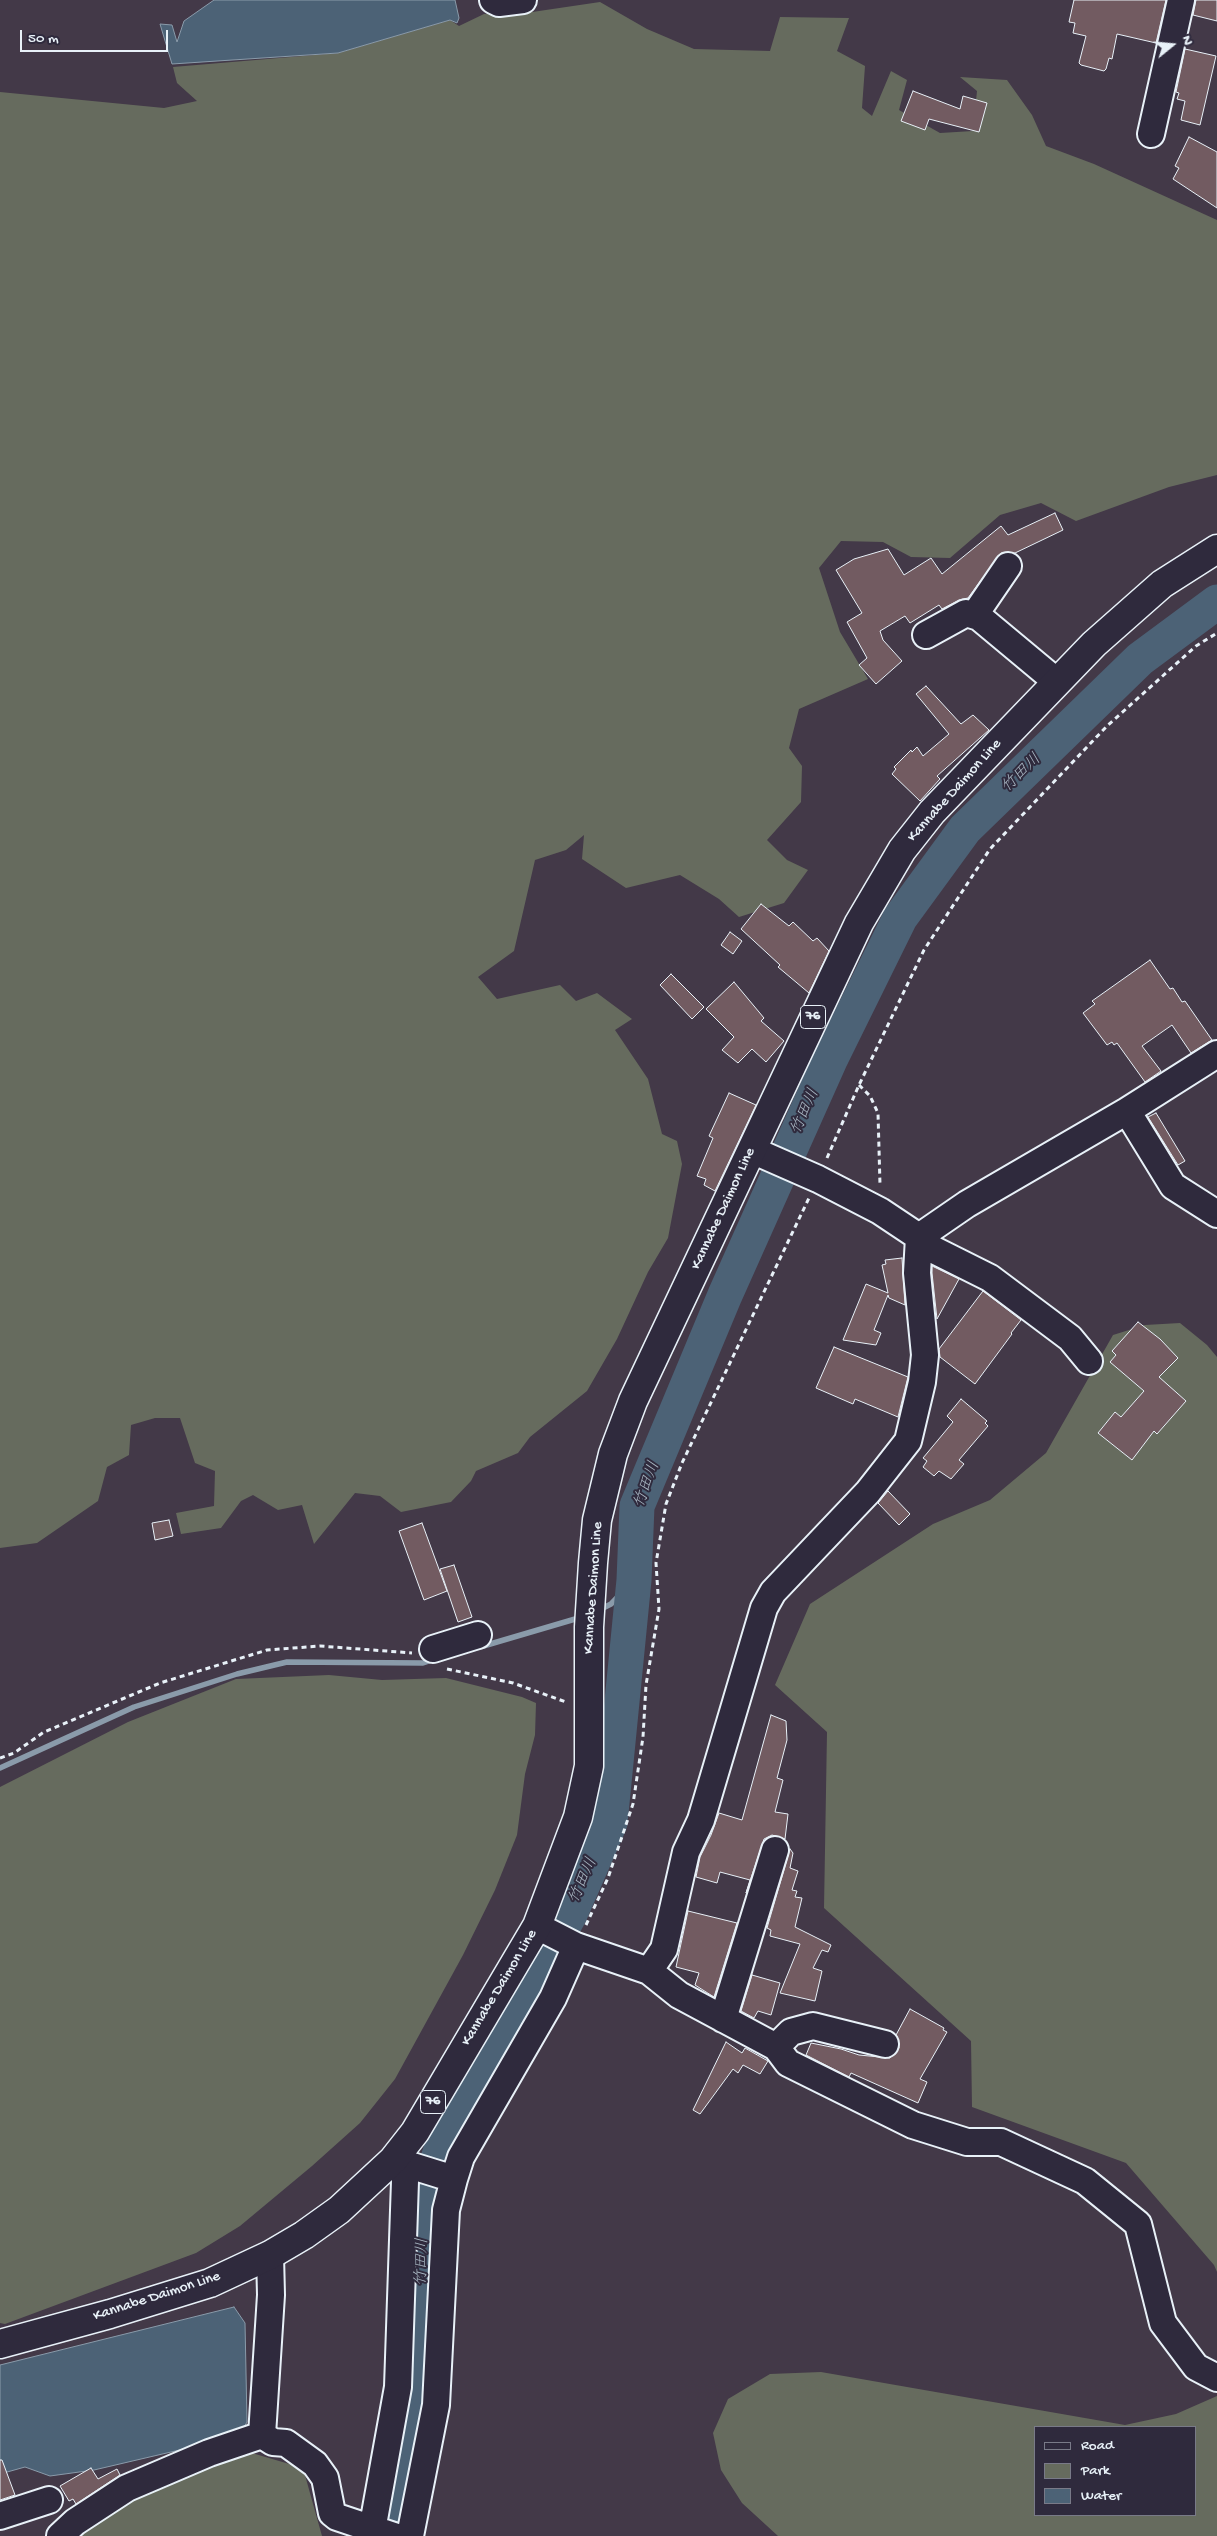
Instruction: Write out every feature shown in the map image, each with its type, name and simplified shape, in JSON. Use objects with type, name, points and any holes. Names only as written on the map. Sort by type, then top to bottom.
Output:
[{"type":"main road","name":"Kannabe Daimon Line","points":[[0,2344],[110,2314],[210,2282],[270,2255],[304,2235],[404,2164],[415,2132],[558,1937],[578,1817],[590,1766],[590,1599],[597,1520],[614,1454],[633,1401],[758,1153],[823,994],[858,923],[902,850],[932,812],[1094,644],[1162,584],[1217,549]]},
{"type":"street","points":[[493,0],[499,3],[523,0]]},
{"type":"street","points":[[1150,134],[1181,0]]},
{"type":"street","points":[[979,617],[980,607],[1008,566]]},
{"type":"street","points":[[926,635],[966,613],[979,617],[1057,682]]},
{"type":"street","points":[[919,1237],[967,1204],[1127,1111],[1217,1054]]},
{"type":"street","points":[[1127,1111],[1173,1186],[1217,1214]]},
{"type":"street","points":[[758,1153],[815,1178],[880,1211],[919,1237],[934,1250],[990,1278],[1070,1338],[1089,1361]]},
{"type":"street","points":[[649,1971],[664,1949],[686,1852],[701,1820],[764,1608],[772,1592],[862,1498],[908,1441],[922,1382],[925,1355],[917,1272],[919,1237]]},
{"type":"street","points":[[436,1658],[478,1635]]},
{"type":"street","points":[[723,2020],[775,1850]]},
{"type":"street","points":[[410,2536],[436,2405],[446,2210],[452,2178],[461,2157],[553,1998],[558,1937],[649,1971],[679,1995],[776,2047],[788,2063],[913,2125],[967,2142],[1001,2142],[1085,2180],[1138,2224],[1163,2323],[1196,2367],[1217,2378]]},
{"type":"street","points":[[776,2047],[791,2032],[813,2026],[885,2044]]},
{"type":"street","points":[[262,2435],[273,2442],[286,2443],[316,2464],[325,2478],[332,2513],[337,2518],[378,2534],[398,2387],[404,2164],[452,2178]]},
{"type":"street","points":[[262,2435],[271,2295],[270,2255]]},
{"type":"street","points":[[60,2536],[75,2522],[127,2488],[209,2453],[262,2435]]},
{"type":"street","points":[[0,2516],[49,2500]]},
{"type":"path","points":[[558,1937],[608,1878],[633,1804],[643,1737],[646,1685],[659,1609],[656,1563],[666,1504],[682,1463],[859,1084],[924,950],[990,849],[1107,726],[1196,646],[1217,633]]},
{"type":"path","points":[[859,1084],[870,1096],[878,1113],[880,1211]]},
{"type":"path","points":[[0,1758],[14,1753],[44,1732],[160,1683],[267,1650],[320,1646],[411,1653],[436,1658],[590,1711]]},
{"type":"green space","points":[[600,2],[647,29],[694,49],[770,51],[780,17],[849,18],[837,51],[865,66],[862,108],[872,116],[891,71],[907,80],[899,110],[940,133],[973,131],[977,91],[960,77],[1007,80],[1032,115],[1046,146],[1094,164],[1217,220],[1217,475],[1169,487],[1076,521],[1041,503],[1000,515],[950,558],[911,557],[883,542],[841,541],[819,568],[840,632],[868,679],[799,709],[789,748],[802,766],[801,802],[767,840],[787,860],[808,870],[784,903],[739,917],[719,899],[680,875],[626,888],[582,859],[584,835],[566,850],[535,860],[514,951],[478,977],[497,999],[560,985],[576,1001],[597,993],[632,1019],[615,1030],[648,1079],[662,1134],[677,1141],[682,1164],[668,1238],[648,1272],[617,1339],[587,1391],[530,1437],[518,1453],[476,1471],[471,1481],[451,1502],[401,1512],[380,1496],[355,1493],[314,1544],[302,1505],[278,1510],[253,1495],[241,1501],[221,1528],[181,1534],[176,1513],[214,1506],[215,1471],[195,1463],[180,1418],[155,1418],[131,1425],[129,1455],[107,1467],[98,1501],[37,1543],[0,1548],[0,92],[164,108],[197,101],[177,83],[173,67],[338,53],[450,20],[459,26],[484,14],[512,15]]},
{"type":"green space","points":[[1180,1323],[1207,1345],[1217,1357],[1217,2272],[1214,2265],[1126,2163],[972,2107],[971,2041],[824,1908],[827,1732],[775,1685],[810,1604],[933,1524],[990,1500],[1046,1453],[1113,1335],[1145,1325]]},
{"type":"green space","points":[[329,1675],[382,1680],[446,1678],[522,1697],[536,1703],[535,1735],[525,1774],[517,1835],[495,1890],[463,1955],[395,2079],[360,2123],[240,2226],[196,2253],[5,2324],[0,2323],[0,1787],[128,1722],[236,1679]]},
{"type":"green space","points":[[821,2372],[1125,2425],[1176,2414],[1217,2396],[1217,2536],[778,2536],[742,2503],[721,2470],[713,2433],[728,2399],[770,2374]]},
{"type":"green space","points":[[245,2451],[303,2468],[322,2536],[73,2536],[122,2502]]},
{"type":"water","points":[[214,0],[455,0],[459,18],[457,23],[450,20],[338,53],[172,64],[160,24],[172,25],[177,42],[184,21]]},
{"type":"water","points":[[234,2307],[245,2323],[247,2422],[243,2429],[218,2441],[94,2470],[50,2476],[25,2467],[0,2474],[0,2365]]},
{"type":"building","points":[[1074,0],[1166,0],[1156,43],[1117,34],[1112,59],[1109,58],[1104,71],[1081,65],[1079,63],[1086,36],[1073,33],[1075,23],[1069,22]]},
{"type":"building","points":[[1196,0],[1217,0],[1217,21],[1193,15]]},
{"type":"building","points":[[1185,49],[1216,56],[1200,125],[1181,120],[1185,101],[1177,99],[1179,93],[1176,92]]},
{"type":"building","points":[[913,91],[960,109],[963,96],[987,103],[979,132],[929,119],[925,130],[901,121]]},
{"type":"building","points":[[1189,137],[1217,152],[1217,208],[1173,179],[1179,168],[1175,166]]},
{"type":"building","points":[[1055,513],[1063,530],[1015,553],[1001,553],[968,598],[959,600],[942,609],[939,605],[910,623],[905,616],[880,631],[883,640],[902,661],[876,684],[859,665],[867,658],[847,622],[862,613],[836,570],[854,559],[888,549],[904,575],[931,558],[942,574],[1001,526],[1008,535]]},
{"type":"building","points":[[926,686],[961,724],[973,715],[989,730],[937,776],[940,779],[920,801],[892,774],[896,769],[894,767],[911,750],[912,752],[917,747],[923,756],[949,734],[916,694]]},
{"type":"building","points":[[761,904],[789,926],[793,922],[813,941],[817,938],[829,951],[809,993],[778,967],[780,965],[741,929]]},
{"type":"building","points":[[730,932],[742,941],[733,954],[721,945]]},
{"type":"building","points":[[1150,960],[1170,989],[1173,988],[1182,1002],[1185,1001],[1212,1040],[1191,1053],[1172,1025],[1142,1046],[1161,1071],[1145,1082],[1117,1043],[1114,1045],[1112,1042],[1107,1045],[1083,1013],[1095,1004],[1092,1001]]},
{"type":"building","points":[[671,974],[704,1007],[692,1019],[660,985]]},
{"type":"building","points":[[734,982],[764,1018],[761,1021],[784,1041],[766,1062],[752,1049],[738,1063],[722,1050],[734,1037],[706,1009]]},
{"type":"building","points":[[729,1093],[756,1105],[715,1191],[704,1185],[706,1179],[697,1176],[713,1138],[709,1136]]},
{"type":"building","points":[[1156,1113],[1185,1161],[1178,1165],[1148,1117]]},
{"type":"building","points":[[902,1258],[905,1305],[889,1298],[888,1295],[874,1330],[881,1333],[876,1345],[843,1340],[866,1284],[888,1293],[882,1265],[886,1264],[885,1260]]},
{"type":"building","points":[[932,1266],[959,1279],[937,1319],[932,1273]]},
{"type":"building","points":[[983,1291],[1021,1320],[975,1384],[940,1357],[939,1349]]},
{"type":"building","points":[[1138,1322],[1160,1339],[1178,1358],[1159,1377],[1186,1401],[1157,1434],[1154,1431],[1132,1460],[1098,1433],[1115,1412],[1121,1417],[1144,1391],[1110,1362],[1116,1355],[1112,1351]]},
{"type":"building","points":[[834,1347],[908,1377],[898,1417],[855,1399],[853,1404],[816,1388]]},
{"type":"building","points":[[961,1399],[987,1421],[985,1423],[988,1426],[959,1460],[964,1464],[951,1479],[939,1471],[934,1476],[923,1467],[927,1461],[923,1458],[953,1422],[947,1416]]},
{"type":"building","points":[[888,1491],[910,1514],[899,1525],[878,1503]]},
{"type":"building","points":[[169,1520],[173,1536],[155,1540],[152,1523]]},
{"type":"building","points":[[422,1523],[447,1591],[424,1600],[399,1531]]},
{"type":"building","points":[[454,1565],[472,1617],[458,1622],[440,1569]]},
{"type":"building","points":[[771,1715],[786,1721],[787,1740],[777,1778],[783,1780],[775,1812],[788,1814],[785,1839],[772,1835],[764,1839],[746,1893],[750,1880],[720,1872],[717,1883],[696,1877],[700,1857],[719,1813],[742,1820]]},
{"type":"building","points":[[790,1849],[793,1853],[790,1868],[798,1871],[792,1890],[797,1891],[795,1897],[802,1898],[795,1927],[831,1945],[828,1952],[822,1950],[813,1968],[822,1971],[815,2001],[780,1993],[800,1944],[770,1936],[771,1930],[767,1928]]},
{"type":"building","points":[[688,1911],[737,1923],[714,1997],[695,1985],[699,1973],[676,1967]]},
{"type":"building","points":[[752,1975],[780,1983],[771,2015],[758,2011],[754,2018],[741,2011]]},
{"type":"building","points":[[910,2009],[944,2028],[943,2030],[947,2032],[920,2079],[927,2082],[918,2103],[851,2073],[849,2077],[806,2055],[811,2043],[859,2055],[890,2058],[899,2048],[896,2035]]},
{"type":"building","points":[[726,2042],[742,2053],[745,2048],[768,2061],[760,2074],[743,2065],[738,2073],[733,2069],[700,2114],[693,2110]]},
{"type":"building","points":[[0,2460],[2,2460],[15,2495],[0,2500]]},
{"type":"building","points":[[91,2468],[98,2479],[117,2469],[120,2475],[76,2504],[73,2499],[69,2501],[60,2486]]},
{"type":"waterway","name":"竹田川","points":[[391,2536],[420,2368],[426,2194],[442,2147],[570,1914],[610,1823],[634,1580],[637,1506],[725,1295],[830,1060],[900,918],[965,829],[1140,659],[1217,602]]},
{"type":"waterway","points":[[597,1611],[611,1604],[634,1580]]},
{"type":"waterway","points":[[480,1647],[582,1617]]},
{"type":"waterway","points":[[0,1768],[134,1707],[237,1674],[287,1662],[423,1663],[435,1659]]}]
